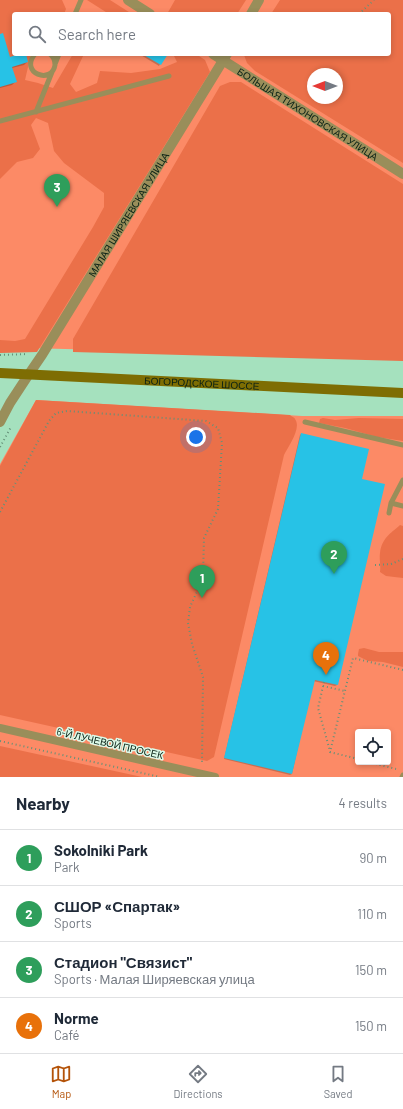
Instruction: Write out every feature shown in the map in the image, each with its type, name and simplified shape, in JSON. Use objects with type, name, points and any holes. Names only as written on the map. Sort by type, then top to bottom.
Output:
[{"type":"main road","name":"БОГОРОДСКОЕ ШОССЕ","points":[[0,374],[29,374],[403,392]]},
{"type":"street","points":[[128,0],[147,12]]},
{"type":"street","points":[[252,12],[259,0]]},
{"type":"street","name":"БОЛЬШАЯ ТИХОНОВСКАЯ УЛИЦА","points":[[225,57],[403,174]]},
{"type":"street","name":"МАЛАЯ ШИРЯЕВСКАЯ УЛИЦА","points":[[0,422],[10,403],[42,355],[225,57]]},
{"type":"street","name":"6-Й ЛУЧЕВОЙ ПРОСЕК","points":[[0,728],[215,777]]},
{"type":"lane","points":[[76,12],[81,0]]},
{"type":"lane","points":[[34,56],[31,61],[34,72],[41,76],[45,76],[52,71]]},
{"type":"lane","points":[[51,56],[55,64]]},
{"type":"lane","points":[[36,112],[58,56]]},
{"type":"lane","points":[[0,122],[169,76]]},
{"type":"lane","points":[[305,422],[403,446]]},
{"type":"lane","points":[[389,513],[391,503],[403,480]]},
{"type":"lane","points":[[391,503],[403,506]]},
{"type":"path","points":[[361,12],[374,0]]},
{"type":"path","points":[[0,355],[30,354]]},
{"type":"path","points":[[0,512],[49,420],[56,412],[67,411],[206,421],[218,428],[222,443],[218,509],[204,538],[203,575],[190,607],[188,623],[192,644],[203,677],[202,774]]},
{"type":"path","points":[[375,565],[390,564],[403,559]]},
{"type":"path","points":[[330,752],[353,658],[403,670]]},
{"type":"path","points":[[324,682],[318,708],[330,752]]},
{"type":"path","points":[[323,686],[345,691]]},
{"type":"path","points":[[0,741],[160,777]]},
{"type":"path","points":[[330,752],[355,758]]},
{"type":"path","points":[[380,765],[396,769]]},
{"type":"shaded area","points":[[0,0],[403,0],[403,358],[0,348]]},
{"type":"shaded area","points":[[0,0],[62,0],[66,9],[65,12],[12,12],[12,56],[31,56],[25,80],[53,88],[72,56],[83,56],[70,84],[76,92],[97,83],[100,71],[131,73],[160,69],[177,62],[174,56],[199,56],[205,60],[210,72],[37,352],[0,353],[0,340],[15,341],[25,339],[104,207],[104,193],[64,163],[54,151],[48,123],[36,118],[31,125],[40,149],[33,158],[17,162],[0,179]]},
{"type":"shaded area","points":[[87,0],[110,0],[129,12],[106,12]]},
{"type":"shaded area","points":[[175,0],[246,0],[238,12],[168,12]]},
{"type":"shaded area","points":[[280,0],[403,0],[403,163],[308,104],[343,104],[343,68],[307,68],[307,103],[255,71],[247,63],[244,56],[391,56],[391,12],[272,12]]},
{"type":"shaded area","points":[[230,82],[241,82],[403,184],[403,361],[73,352],[73,339],[220,86]]},
{"type":"shaded area","points":[[36,400],[302,416],[403,416],[403,777],[0,777],[0,464]]},
{"type":"shaded area","points":[[36,400],[290,415],[297,423],[296,432],[284,455],[214,757],[207,761],[0,715],[0,466]]},
{"type":"shaded area","points":[[359,418],[403,419],[403,441],[377,437],[345,428],[319,423],[320,419],[335,420]]},
{"type":"shaded area","points":[[400,525],[403,526],[403,578],[386,576],[380,572],[381,548],[387,537]]},
{"type":"shaded area","points":[[364,648],[379,652],[403,652],[403,667],[383,662],[368,661],[358,656],[359,649]]},
{"type":"shaded area","points":[[0,746],[142,777],[0,777]]},
{"type":"building","points":[[3,33],[10,57],[26,56],[28,62],[12,67],[17,82],[0,87],[0,34]]},
{"type":"building","points":[[145,56],[167,56],[161,65]]},
{"type":"building","points":[[301,433],[369,449],[362,479],[385,484],[338,685],[315,680],[292,774],[224,758]]},
{"type":"place","name":"Стадион \"Связист\"","points":[[57,207]]},
{"type":"place","name":"СШОР «Спартак»","points":[[334,574]]},
{"type":"place","name":"Sokolniki Park","points":[[202,598]]},
{"type":"place","name":"Norme","points":[[326,675]]}]
